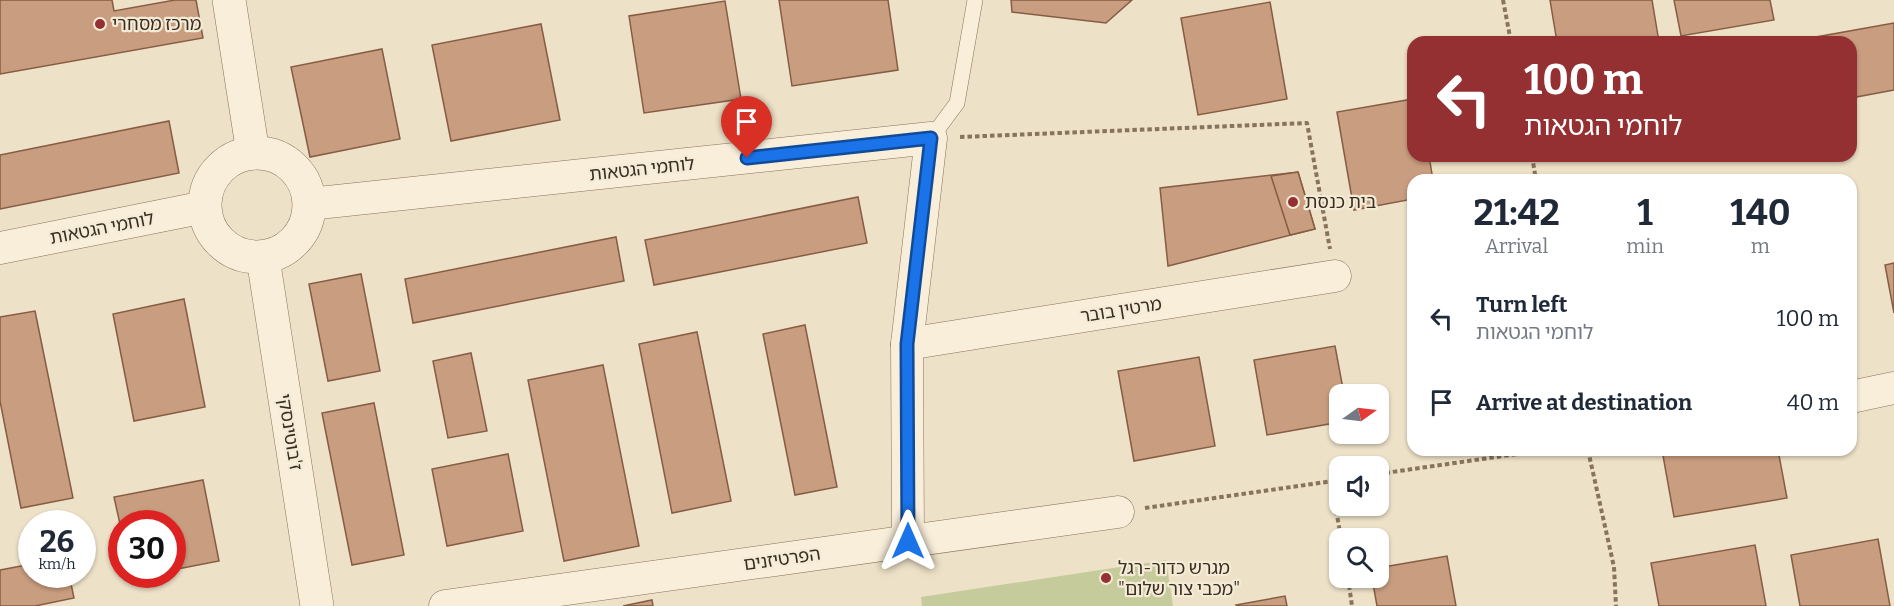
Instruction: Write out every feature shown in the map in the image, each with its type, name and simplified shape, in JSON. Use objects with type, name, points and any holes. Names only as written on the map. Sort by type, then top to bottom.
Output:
[{"type":"street","points":[[229,0],[253,153]]},
{"type":"street","points":[[908,541],[907,344],[931,138]]},
{"type":"street","name":"לוחמי הגטאות","points":[[309,204],[931,138]]},
{"type":"street","points":[[253,153],[270,154],[286,161],[298,173],[306,188],[309,204],[306,223],[296,240],[281,252],[263,258],[246,256],[230,250],[217,239],[208,224],[205,207],[208,188],[218,170],[234,158],[253,153]]},
{"type":"street","name":"לוחמי הגטאות","points":[[0,248],[205,207]]},
{"type":"street","name":"ז'בוטינסקי","points":[[263,258],[317,606]]},
{"type":"street","name":"מרטין בובר","points":[[907,344],[1335,276]]},
{"type":"street","points":[[1857,396],[1894,388]]},
{"type":"street","name":"הפרטיזנים","points":[[445,606],[1118,512]]},
{"type":"lane","points":[[931,138],[957,103],[975,0]]},
{"type":"path","points":[[1503,0],[1510,36]]},
{"type":"path","points":[[931,138],[1307,123],[1335,276]]},
{"type":"path","points":[[1389,472],[1503,456]]},
{"type":"path","points":[[1589,456],[1614,567],[1616,606]]},
{"type":"path","points":[[1118,512],[1329,481]]},
{"type":"path","points":[[1349,588],[1352,606]]},
{"type":"green space","name":"מגרש כדור-רגל \"מכבי צור שלום\"","points":[[1166,560],[1173,606],[922,606],[921,597]]},
{"type":"building","name":"מרכז מסחרי","points":[[0,0],[112,0],[114,11],[175,0],[196,0],[203,38],[0,74]]},
{"type":"building","points":[[779,0],[888,0],[898,70],[792,86]]},
{"type":"building","points":[[1011,0],[1132,0],[1106,23],[1012,12]]},
{"type":"building","points":[[1550,0],[1652,0],[1658,36],[1556,36]]},
{"type":"building","points":[[1674,0],[1770,0],[1774,20],[1681,36]]},
{"type":"building","points":[[725,1],[741,99],[644,113],[629,16]]},
{"type":"building","points":[[1270,2],[1287,99],[1198,115],[1181,18]]},
{"type":"building","points":[[1894,23],[1894,90],[1857,97],[1857,36],[1822,36]]},
{"type":"building","points":[[541,24],[560,120],[451,141],[432,45]]},
{"type":"building","points":[[382,49],[400,139],[310,157],[291,67]]},
{"type":"building","points":[[1407,100],[1407,162],[1430,162],[1432,174],[1407,174],[1407,200],[1354,210],[1337,112]]},
{"type":"building","points":[[169,121],[179,173],[0,209],[0,155]]},
{"type":"building","points":[[1298,172],[1315,229],[1168,266],[1160,188]]},
{"type":"building","name":"בית כנסת","points":[[1298,172],[1315,229],[1290,235],[1271,176]]},
{"type":"building","points":[[858,197],[867,243],[654,285],[645,240]]},
{"type":"building","points":[[616,237],[624,281],[413,323],[405,279]]},
{"type":"building","points":[[1894,263],[1894,313],[1885,265]]},
{"type":"building","points":[[361,274],[380,371],[328,381],[309,284]]},
{"type":"building","points":[[184,299],[205,407],[134,421],[113,314]]},
{"type":"building","points":[[35,311],[73,498],[21,508],[0,401],[0,317]]},
{"type":"building","points":[[805,325],[837,487],[795,495],[763,334]]},
{"type":"building","points":[[697,332],[731,501],[672,513],[639,344]]},
{"type":"building","points":[[1335,346],[1342,384],[1329,384],[1329,424],[1267,435],[1254,360]]},
{"type":"building","points":[[471,353],[487,431],[448,438],[433,361]]},
{"type":"building","points":[[1199,357],[1215,446],[1134,461],[1118,371]]},
{"type":"building","points":[[603,365],[639,546],[564,561],[528,380]]},
{"type":"building","points":[[374,403],[404,555],[352,565],[322,413]]},
{"type":"building","points":[[508,454],[523,531],[447,546],[432,469]]},
{"type":"building","points":[[1663,456],[1779,456],[1787,498],[1674,517]]},
{"type":"building","points":[[203,480],[219,561],[186,567],[186,510],[117,510],[114,497]]},
{"type":"building","points":[[1878,539],[1890,606],[1800,606],[1791,555]]},
{"type":"building","points":[[1755,545],[1766,606],[1659,606],[1651,563]]},
{"type":"building","points":[[1447,556],[1456,606],[1377,606],[1374,588],[1389,588],[1389,566]]},
{"type":"building","points":[[18,567],[18,588],[72,588],[74,598],[35,606],[0,606],[0,570]]},
{"type":"building","points":[[1285,596],[1287,606],[1236,605]]},
{"type":"building","points":[[652,600],[653,606],[623,606]]},
{"type":"place","name":"מרכז מסחרי","points":[[100,24]]},
{"type":"place","name":"בית כנסת","points":[[1293,202]]},
{"type":"place","name":"מגרש כדור-רגל \"מכבי צור שלום\"","points":[[1106,578]]},
{"type":"route","points":[[747,158],[931,138],[907,344],[908,541]]}]
